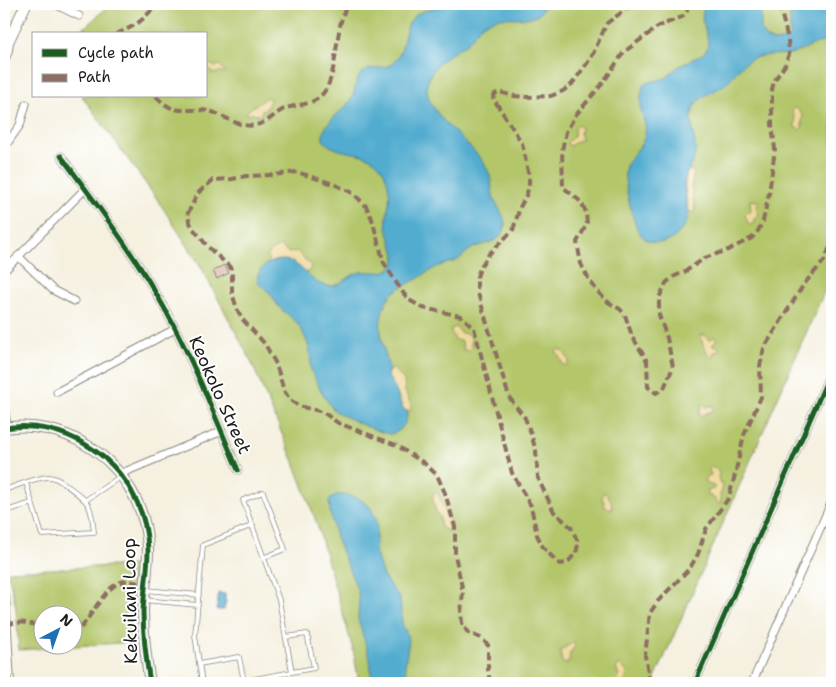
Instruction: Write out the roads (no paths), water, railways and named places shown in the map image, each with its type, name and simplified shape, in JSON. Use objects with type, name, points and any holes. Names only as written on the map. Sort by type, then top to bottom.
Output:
[{"type":"street","points":[[4,58],[7,50],[6,44],[26,4]]},
{"type":"street","points":[[60,5],[79,16]]},
{"type":"street","points":[[4,148],[20,125],[26,104]]},
{"type":"street","name":"Keokolo Street","points":[[61,156],[143,272],[175,328],[238,470]]},
{"type":"street","points":[[4,271],[85,189]]},
{"type":"street","points":[[18,256],[54,290],[74,301]]},
{"type":"street","points":[[57,392],[175,328]]},
{"type":"street","points":[[695,683],[832,369]]},
{"type":"street","points":[[4,405],[6,427]]},
{"type":"street","name":"Kekuilani Loop","points":[[6,427],[42,428],[74,438],[102,456],[120,475],[136,499],[144,525],[148,552],[144,647],[150,683]]},
{"type":"street","points":[[120,475],[222,431]]},
{"type":"street","points":[[752,683],[832,501]]},
{"type":"street","points":[[4,597],[10,683]]},
{"type":"lane","points":[[86,500],[120,475]]},
{"type":"lane","points":[[4,490],[26,483],[48,477],[54,477],[86,500],[92,511],[94,532],[42,535],[26,483]]},
{"type":"lane","points":[[265,557],[285,548],[263,492],[244,500],[279,600],[292,672]]},
{"type":"lane","points":[[6,511],[32,503]]},
{"type":"lane","points":[[202,683],[195,635],[203,545],[253,525]]},
{"type":"lane","points":[[145,595],[199,595]]},
{"type":"lane","points":[[145,595],[198,605]]},
{"type":"lane","points":[[232,683],[314,668],[307,634],[286,637]]},
{"type":"lane","points":[[199,664],[239,657],[244,681]]},
{"type":"water","points":[[445,4],[544,4],[542,11],[531,17],[502,18],[484,24],[459,49],[444,58],[429,78],[427,90],[430,101],[437,113],[478,155],[488,170],[495,201],[503,216],[505,226],[504,232],[497,239],[473,248],[458,260],[440,266],[399,288],[387,300],[382,314],[381,328],[382,342],[389,370],[387,375],[394,386],[403,409],[407,411],[405,422],[401,428],[391,434],[352,420],[333,409],[312,373],[308,346],[301,330],[295,321],[278,306],[269,292],[260,285],[257,278],[265,265],[281,260],[296,264],[313,279],[327,286],[336,285],[356,273],[382,272],[393,266],[395,257],[388,233],[389,190],[385,174],[378,164],[370,158],[331,147],[323,140],[323,134],[329,123],[350,101],[359,76],[370,69],[391,65],[398,57],[408,24],[412,19],[420,12]]},
{"type":"water","points":[[704,4],[759,4],[764,36],[777,41],[787,39],[790,36],[790,11],[792,4],[832,4],[832,42],[820,42],[795,53],[766,55],[752,59],[740,67],[725,84],[698,101],[692,115],[695,154],[684,181],[688,210],[687,221],[674,238],[664,242],[653,242],[647,240],[639,232],[629,202],[625,176],[626,165],[641,144],[645,134],[641,106],[642,89],[647,83],[666,78],[678,67],[704,53],[707,49],[708,40],[702,19]]},
{"type":"water","points":[[336,495],[348,495],[360,499],[370,507],[376,519],[375,551],[383,576],[400,599],[402,623],[409,640],[405,665],[408,683],[372,683],[370,659],[358,619],[358,591],[336,538],[330,512],[329,500]]},
{"type":"water","points":[[218,593],[225,594],[224,610],[217,610]]}]
